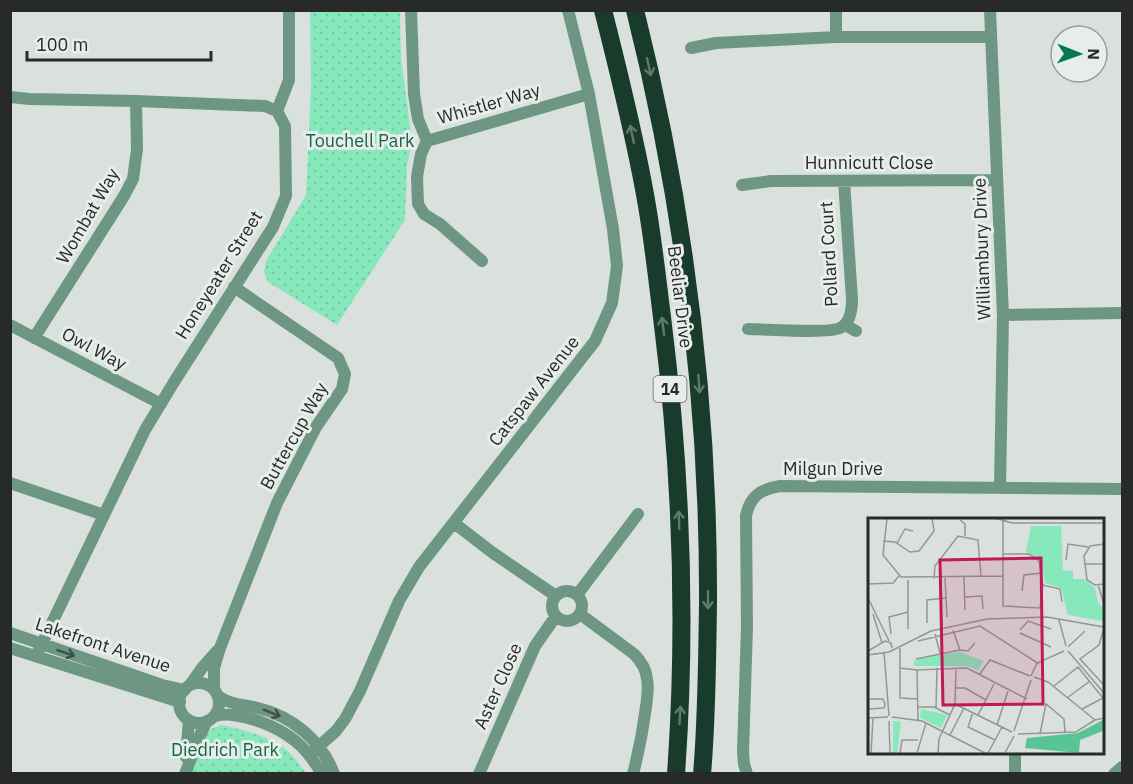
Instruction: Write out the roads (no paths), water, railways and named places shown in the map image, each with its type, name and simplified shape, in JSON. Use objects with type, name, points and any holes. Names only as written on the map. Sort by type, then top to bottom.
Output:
[{"type":"highway","name":"Beeliar Drive","points":[[603,10],[619,72],[646,200],[668,366],[676,454],[681,578],[680,710],[676,774]]},
{"type":"highway","name":"Beeliar Drive","points":[[635,10],[662,129],[677,210],[699,375],[708,571],[702,774]]},
{"type":"street","points":[[11,98],[254,105],[265,106],[277,111],[289,80],[289,10]]},
{"type":"street","points":[[411,10],[414,94],[418,119],[427,141]]},
{"type":"street","name":"Catspaw Avenue","points":[[309,755],[336,731],[345,719],[360,691],[399,601],[419,567],[596,341],[612,303],[617,266],[613,229],[589,94],[568,10]]},
{"type":"street","points":[[836,10],[836,37]]},
{"type":"street","name":"Williambury Drive","points":[[990,10],[1003,315],[1000,487]]},
{"type":"street","points":[[692,48],[716,43],[836,37],[991,37]]},
{"type":"street","name":"Whistler Way","points":[[482,261],[440,224],[424,214],[418,204],[417,177],[420,154],[427,141],[589,94]]},
{"type":"street","name":"Wombat Way","points":[[34,338],[124,196],[133,178],[137,149],[136,101]]},
{"type":"street","name":"Honeyeater Street","points":[[39,651],[145,430],[273,227],[286,196],[285,126],[277,111]]},
{"type":"street","name":"Pollard Court","points":[[748,329],[826,331],[850,328],[852,299],[844,180]]},
{"type":"street","name":"Hunnicutt Close","points":[[742,185],[771,181],[997,180]]},
{"type":"street","name":"Buttercup Way","points":[[215,692],[214,668],[220,648],[277,503],[316,427],[342,389],[345,374],[338,358],[234,288]]},
{"type":"street","points":[[1003,315],[1122,313]]},
{"type":"street","name":"Owl Way","points":[[10,325],[161,404]]},
{"type":"street","points":[[10,483],[104,515]]},
{"type":"street","name":"Milgun Drive","points":[[747,774],[743,752],[747,627],[746,516],[748,507],[759,492],[780,486],[1122,489]]},
{"type":"street","points":[[577,594],[638,514]]},
{"type":"street","points":[[454,523],[493,554],[555,596]]},
{"type":"street","points":[[568,591],[577,594],[582,604],[580,614],[571,620],[561,620],[552,609],[555,596],[568,591]]},
{"type":"street","points":[[580,614],[634,654],[646,671],[648,681],[645,719],[633,774]]},
{"type":"street","name":"Aster Close","points":[[479,774],[535,646],[556,616]]},
{"type":"street","name":"Lakefront Avenue","points":[[10,633],[39,651],[180,702]]},
{"type":"street","name":"Lakefront Avenue","points":[[10,648],[39,651],[162,685],[187,687]]},
{"type":"street","name":"Buttercup Way","points":[[187,687],[220,648]]},
{"type":"street","points":[[322,774],[300,745],[284,734],[260,722],[232,715],[210,718],[201,722],[189,720],[182,712],[180,698],[187,687],[200,683],[210,686],[224,701],[277,714],[292,723],[319,746],[329,760],[334,774]]},
{"type":"street","points":[[184,774],[200,735],[219,706],[215,692]]},
{"type":"street","points":[[184,774],[189,720]]},
{"type":"street","points":[[1015,754],[1016,774]]},
{"type":"street","points":[[1114,774],[1122,767]]},
{"type":"park label","name":"Touchell Park","points":[[360,141]]},
{"type":"park label","name":"Diedrich Park","points":[[225,750]]}]
